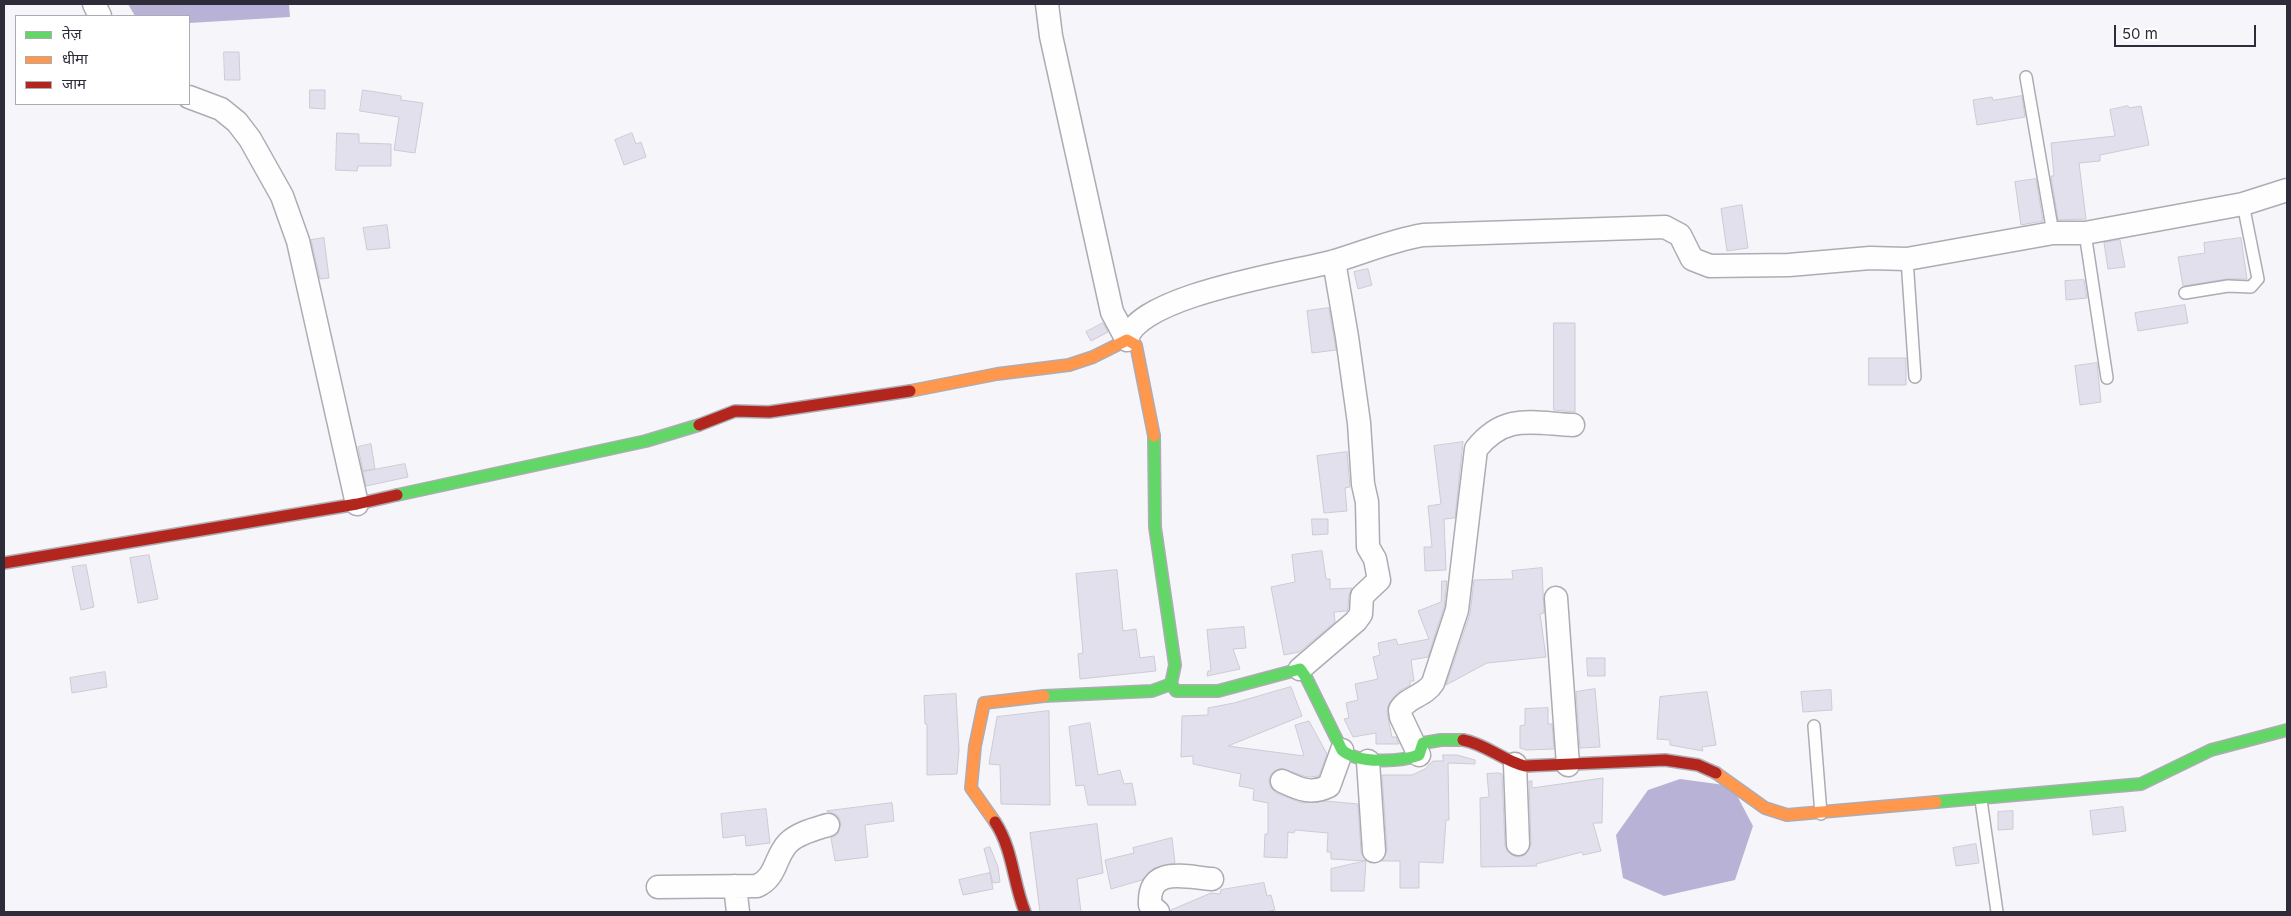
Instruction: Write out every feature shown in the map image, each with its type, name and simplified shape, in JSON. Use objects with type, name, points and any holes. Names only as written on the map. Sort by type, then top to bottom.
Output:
[{"type":"street","points":[[1047,4],[1051,36],[1112,312],[1127,340],[1136,345],[1154,436],[1155,527],[1175,665],[1171,684],[1176,691],[1207,692],[1233,687],[1277,673],[1300,669],[1356,621],[1361,614],[1362,596],[1379,580],[1375,559],[1368,547],[1367,502],[1363,484],[1359,423],[1334,261]]},
{"type":"street","points":[[190,97],[221,109],[237,122],[250,139],[282,196],[298,241],[357,504]]},
{"type":"street","points":[[4,563],[357,504],[646,440],[692,428],[732,410],[746,409],[769,412],[942,386],[997,374],[1069,365],[1093,357],[1127,340],[1129,332],[1140,321],[1194,296],[1243,281],[1334,261],[1403,238],[1423,235],[1654,226],[1674,230],[1680,235],[1692,259],[1710,266],[1789,265],[1870,258],[1907,259],[2053,233],[2085,233],[2243,204],[2287,190]]},
{"type":"street","points":[[1419,755],[1401,717],[1400,710],[1408,700],[1430,688],[1433,683],[1457,610],[1476,449],[1487,435],[1513,422],[1573,424]]},
{"type":"street","points":[[1556,598],[1568,765]]},
{"type":"street","points":[[1300,669],[1307,679],[1342,750],[1349,756],[1368,761],[1371,759],[1406,760],[1419,755]]},
{"type":"street","points":[[1024,912],[1018,895],[1013,863],[1000,832],[971,788],[975,746],[984,704],[1024,697],[1152,691],[1171,684]]},
{"type":"street","points":[[1419,755],[1423,743],[1435,740],[1464,740],[1490,749],[1515,764],[1525,766],[1649,760],[1681,762],[1716,771],[1759,806],[1773,814],[1786,816],[1981,800],[2141,784],[2158,778],[2215,749],[2287,730]]},
{"type":"street","points":[[1282,781],[1302,791],[1312,792],[1329,786],[1342,750]]},
{"type":"street","points":[[1368,761],[1374,850]]},
{"type":"street","points":[[1515,764],[1518,844]]},
{"type":"street","points":[[658,887],[757,886],[767,882],[780,854],[790,841],[807,831],[828,825]]},
{"type":"street","points":[[1158,912],[1150,905],[1150,893],[1153,884],[1160,878],[1171,876],[1212,879]]},
{"type":"street","points":[[735,886],[738,912]]},
{"type":"lane","points":[[2026,77],[2053,233]]},
{"type":"lane","points":[[2185,293],[2228,286],[2251,287],[2258,280],[2243,204]]},
{"type":"lane","points":[[2085,233],[2107,378]]},
{"type":"lane","points":[[1907,259],[1915,377]]},
{"type":"lane","points":[[1814,726],[1820,814]]},
{"type":"lane","points":[[1981,800],[1997,912]]},
{"type":"shaded area","points":[[128,4],[289,4],[290,17],[190,23],[190,15],[134,15]]},
{"type":"shaded area","points":[[1680,779],[1732,786],[1753,826],[1735,880],[1664,896],[1623,878],[1616,835],[1648,790]]},
{"type":"building","points":[[224,52],[239,52],[240,80],[225,80]]},
{"type":"building","points":[[310,90],[325,90],[325,109],[310,108]]},
{"type":"building","points":[[363,90],[401,96],[401,100],[423,103],[415,153],[394,150],[399,117],[360,111]]},
{"type":"building","points":[[2022,96],[2025,117],[1977,125],[1973,100],[1992,97],[1993,100]]},
{"type":"building","points":[[2128,106],[2129,108],[2141,106],[2149,145],[2100,155],[2100,161],[2079,163],[2086,219],[2058,220],[2051,176],[2054,176],[2051,143],[2115,136],[2110,110]]},
{"type":"building","points":[[337,133],[359,134],[359,143],[391,144],[391,166],[358,166],[357,171],[336,170]]},
{"type":"building","points":[[632,133],[636,144],[641,142],[646,157],[624,165],[615,140]]},
{"type":"building","points":[[2036,179],[2043,221],[2021,225],[2015,182]]},
{"type":"building","points":[[1742,205],[1748,248],[1727,251],[1721,209]]},
{"type":"building","points":[[387,225],[390,248],[367,250],[363,228]]},
{"type":"building","points":[[324,238],[329,278],[320,279],[311,240]]},
{"type":"building","points":[[2241,238],[2247,279],[2227,279],[2183,286],[2178,257],[2205,253],[2204,243]]},
{"type":"building","points":[[2120,240],[2125,267],[2108,269],[2104,243]]},
{"type":"building","points":[[1368,269],[1372,285],[1358,289],[1354,272]]},
{"type":"building","points":[[2084,280],[2087,298],[2066,300],[2065,281]]},
{"type":"building","points":[[2185,305],[2188,323],[2138,331],[2135,313]]},
{"type":"building","points":[[1329,308],[1336,350],[1312,353],[1307,311]]},
{"type":"building","points":[[1103,323],[1108,332],[1091,341],[1086,332]]},
{"type":"building","points":[[1554,323],[1575,323],[1575,412],[1554,410]]},
{"type":"building","points":[[1869,358],[1906,358],[1906,385],[1869,385]]},
{"type":"building","points":[[2097,363],[2101,402],[2080,405],[2075,366]]},
{"type":"building","points":[[1463,442],[1455,518],[1444,519],[1446,570],[1425,571],[1424,547],[1432,547],[1428,506],[1441,504],[1434,446]]},
{"type":"building","points":[[371,444],[375,469],[363,471],[358,447]]},
{"type":"building","points":[[1347,452],[1350,487],[1345,488],[1347,511],[1324,513],[1317,456]]},
{"type":"building","points":[[405,464],[408,477],[366,486],[363,472]]},
{"type":"building","points":[[1312,519],[1328,519],[1328,534],[1313,535]]},
{"type":"building","points":[[1322,551],[1326,579],[1330,579],[1330,589],[1352,588],[1349,595],[1348,609],[1347,611],[1334,612],[1335,622],[1299,652],[1284,655],[1271,587],[1295,582],[1292,555]]},
{"type":"building","points":[[149,555],[158,599],[138,603],[130,558]]},
{"type":"building","points":[[86,565],[94,607],[81,610],[72,567]]},
{"type":"building","points":[[1542,568],[1544,613],[1540,614],[1546,657],[1487,663],[1446,685],[1470,614],[1474,580],[1513,579],[1512,571]]},
{"type":"building","points":[[1117,570],[1123,631],[1136,629],[1140,658],[1154,656],[1156,671],[1080,679],[1078,654],[1083,653],[1076,574]]},
{"type":"building","points":[[1442,581],[1447,581],[1444,607],[1428,657],[1411,660],[1414,681],[1410,681],[1410,685],[1398,692],[1389,703],[1387,712],[1392,737],[1396,737],[1399,744],[1376,744],[1376,733],[1353,737],[1344,719],[1349,718],[1346,703],[1358,700],[1355,684],[1378,679],[1373,657],[1380,655],[1378,643],[1396,639],[1398,645],[1429,639],[1418,611],[1441,602]]},
{"type":"building","points":[[1244,627],[1246,648],[1233,649],[1240,669],[1207,676],[1208,671],[1211,671],[1207,630]]},
{"type":"building","points":[[1587,658],[1605,658],[1605,676],[1588,676]]},
{"type":"building","points":[[105,672],[107,687],[72,693],[70,678]]},
{"type":"building","points":[[1291,687],[1302,716],[1228,746],[1304,756],[1295,725],[1309,721],[1327,754],[1319,776],[1307,777],[1280,768],[1270,775],[1269,782],[1271,788],[1276,793],[1302,803],[1326,801],[1358,804],[1361,852],[1366,861],[1331,859],[1331,852],[1327,852],[1328,833],[1295,830],[1294,833],[1288,832],[1287,858],[1264,857],[1265,834],[1268,834],[1268,803],[1253,800],[1254,789],[1239,786],[1241,774],[1193,764],[1193,756],[1181,757],[1182,716],[1208,715],[1208,708],[1234,703]]},
{"type":"building","points":[[1595,689],[1600,747],[1580,748],[1576,692]]},
{"type":"building","points":[[1831,690],[1832,710],[1803,712],[1801,692]]},
{"type":"building","points":[[1707,692],[1716,745],[1702,747],[1703,751],[1670,745],[1670,740],[1657,739],[1660,697]]},
{"type":"building","points":[[956,694],[959,750],[957,774],[927,775],[927,724],[925,724],[924,696]]},
{"type":"building","points":[[1548,708],[1548,724],[1552,724],[1554,749],[1526,750],[1520,748],[1520,726],[1525,725],[1525,709]]},
{"type":"building","points":[[1049,711],[1050,805],[1001,804],[1000,765],[989,764],[997,717]]},
{"type":"building","points":[[1090,723],[1098,775],[1120,770],[1124,784],[1132,783],[1136,805],[1088,805],[1084,785],[1076,786],[1069,727]]},
{"type":"building","points":[[1443,755],[1457,755],[1475,760],[1475,764],[1448,763],[1449,820],[1446,820],[1443,863],[1419,862],[1419,888],[1400,888],[1400,861],[1382,861],[1387,850],[1382,775],[1412,775],[1425,769],[1433,761],[1443,761]]},
{"type":"building","points":[[1487,774],[1502,774],[1505,845],[1507,851],[1518,857],[1525,855],[1531,844],[1529,781],[1532,781],[1532,788],[1603,778],[1602,823],[1593,823],[1601,851],[1583,855],[1582,852],[1536,864],[1537,866],[1481,867],[1480,798],[1489,797]]},
{"type":"building","points":[[892,803],[894,821],[865,825],[868,857],[835,861],[831,838],[838,834],[841,822],[837,815],[827,811]]},
{"type":"building","points":[[2123,807],[2126,831],[2093,835],[2090,811]]},
{"type":"building","points":[[766,809],[770,843],[746,846],[745,835],[723,838],[721,814]]},
{"type":"building","points":[[2013,811],[2013,829],[1998,830],[1998,812]]},
{"type":"building","points":[[1097,824],[1103,873],[1077,879],[1081,912],[1040,912],[1030,833]]},
{"type":"building","points":[[1172,838],[1175,863],[1154,868],[1142,880],[1111,889],[1105,860],[1134,853],[1133,848]]},
{"type":"building","points":[[1976,844],[1979,863],[1956,866],[1953,848]]},
{"type":"building","points":[[990,847],[998,867],[1000,882],[993,883],[984,849]]},
{"type":"building","points":[[1366,861],[1364,891],[1331,891],[1331,869]]},
{"type":"building","points":[[990,873],[993,889],[963,895],[959,880]]},
{"type":"building","points":[[1264,883],[1267,896],[1271,895],[1275,910],[1265,912],[1171,912],[1171,910],[1211,893],[1220,894],[1221,890]]},
{"type":"traffic: fast","points":[[397,495],[646,441],[699,425]]},
{"type":"traffic: fast","points":[[1044,696],[1152,691],[1171,684],[1175,665],[1155,527],[1154,436]]},
{"type":"traffic: fast","points":[[1171,684],[1176,691],[1218,691],[1300,669],[1307,679],[1342,750],[1349,755],[1368,760],[1401,759],[1419,755],[1423,743],[1441,740],[1463,740]]},
{"type":"traffic: fast","points":[[1936,802],[2141,784],[2211,750],[2287,730]]},
{"type":"traffic: slow","points":[[910,391],[997,374],[1069,365],[1093,357],[1127,340],[1136,345],[1154,436]]},
{"type":"traffic: slow","points":[[995,822],[971,788],[975,746],[984,703],[1044,696]]},
{"type":"traffic: slow","points":[[1716,773],[1765,808],[1787,815],[1936,802]]},
{"type":"traffic: jam","points":[[699,425],[735,411],[769,412],[910,391]]},
{"type":"traffic: jam","points":[[4,563],[357,504],[397,495]]},
{"type":"traffic: jam","points":[[1463,740],[1479,745],[1517,764],[1525,766],[1665,760],[1698,765],[1716,773]]},
{"type":"traffic: jam","points":[[995,822],[1006,843],[1025,912]]}]
